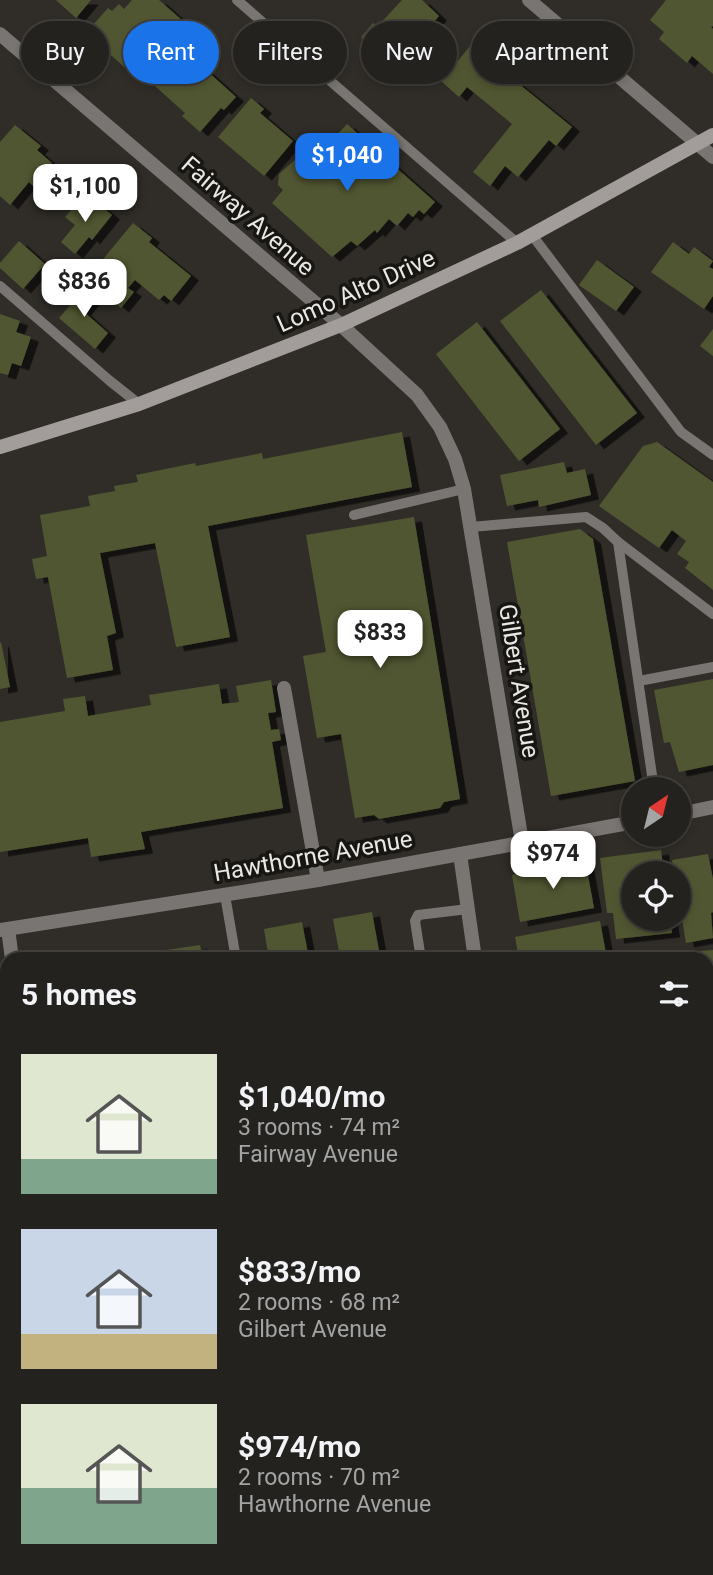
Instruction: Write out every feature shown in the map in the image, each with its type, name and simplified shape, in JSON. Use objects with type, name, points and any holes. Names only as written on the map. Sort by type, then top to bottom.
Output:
[{"type":"street","points":[[529,0],[713,157]]},
{"type":"street","name":"Fairway Avenue","points":[[0,34],[341,325],[417,396],[440,427],[455,459],[471,527]]},
{"type":"street","name":"Lomo Alto Drive","points":[[0,447],[139,404],[341,325],[517,243],[713,135]]},
{"type":"street","name":"Gilbert Avenue","points":[[471,527],[522,842]]},
{"type":"street","points":[[284,688],[318,880]]},
{"type":"street","points":[[691,812],[713,807]]},
{"type":"street","name":"Hawthorne Avenue","points":[[4,930],[318,880],[621,824]]},
{"type":"street","points":[[460,854],[474,952]]},
{"type":"street","points":[[4,930],[10,952]]},
{"type":"lane","points":[[237,0],[517,243]]},
{"type":"lane","points":[[532,235],[681,432],[713,455]]},
{"type":"lane","points":[[0,286],[139,404]]},
{"type":"lane","points":[[354,515],[464,489]]},
{"type":"lane","points":[[471,527],[586,517],[713,614]]},
{"type":"lane","points":[[618,542],[652,777]]},
{"type":"lane","points":[[639,681],[713,667]]},
{"type":"lane","points":[[225,895],[235,952]]},
{"type":"lane","points":[[420,952],[415,921],[418,915],[468,909]]},
{"type":"building","points":[[56,0],[91,0],[76,18]]},
{"type":"building","points":[[132,0],[159,0],[183,21],[123,21],[123,66],[109,53],[109,21],[97,21],[108,8],[112,11],[119,4],[124,9]]},
{"type":"building","points":[[402,0],[422,0],[439,16],[435,21],[383,21]]},
{"type":"building","points":[[666,0],[713,0],[713,74],[692,56],[687,63],[659,39],[664,32],[650,20]]},
{"type":"building","points":[[471,45],[471,84],[519,84],[572,127],[556,146],[549,140],[518,177],[505,166],[490,186],[473,172],[512,124],[467,87],[459,97],[444,84],[457,84],[457,62]]},
{"type":"building","points":[[219,82],[236,97],[224,110],[221,108],[200,132],[182,116],[185,113],[155,86],[219,84]]},
{"type":"building","points":[[251,98],[264,109],[260,113],[293,141],[264,176],[218,137]]},
{"type":"building","points":[[347,124],[435,202],[424,214],[419,210],[413,217],[408,213],[397,226],[389,219],[377,233],[375,230],[357,246],[351,241],[332,257],[272,203],[283,190],[278,185],[279,174],[296,159],[301,164],[317,145],[323,150]]},
{"type":"building","points":[[15,125],[41,146],[37,150],[52,163],[33,186],[29,182],[10,205],[0,196],[0,142]]},
{"type":"building","points":[[90,197],[112,215],[92,240],[89,237],[75,254],[61,242],[75,225],[65,217],[79,201],[83,205]]},
{"type":"building","points":[[133,223],[152,238],[149,242],[191,276],[171,301],[164,295],[159,300],[135,280],[128,288],[134,292],[121,308],[92,284],[105,268],[99,264]]},
{"type":"building","points":[[19,241],[45,264],[23,289],[0,268],[0,263]]},
{"type":"building","points":[[673,242],[689,254],[694,247],[713,261],[709,267],[713,269],[713,296],[704,309],[651,272]]},
{"type":"building","points":[[597,260],[634,287],[616,311],[579,285]]},
{"type":"building","points":[[88,285],[98,293],[83,311],[108,333],[95,349],[59,318]]},
{"type":"building","points":[[541,290],[637,413],[596,445],[500,321]]},
{"type":"building","points":[[0,314],[20,321],[16,332],[31,337],[21,366],[12,363],[8,375],[0,373]]},
{"type":"building","points":[[477,322],[560,429],[519,461],[436,354]]},
{"type":"building","points":[[713,329],[713,356],[700,346]]},
{"type":"building","points":[[402,432],[412,487],[208,526],[230,637],[176,647],[155,543],[100,553],[116,633],[107,636],[113,670],[67,678],[48,577],[36,579],[32,559],[47,556],[40,515],[90,506],[88,496],[115,491],[114,486],[138,482],[136,475],[262,453],[263,459]]},
{"type":"building","points":[[657,442],[713,482],[713,590],[685,568],[689,562],[677,554],[686,541],[672,530],[659,548],[599,506],[643,446]]},
{"type":"building","points":[[564,462],[567,473],[585,469],[591,495],[539,507],[538,500],[507,506],[500,475]]},
{"type":"building","points":[[414,517],[460,799],[444,802],[440,808],[379,819],[374,815],[355,818],[341,734],[317,738],[303,656],[326,652],[306,535]]},
{"type":"building","points":[[580,529],[593,539],[634,777],[621,777],[621,784],[551,796],[507,542]]},
{"type":"building","points":[[0,643],[10,687],[0,689]]},
{"type":"building","points":[[713,679],[713,765],[679,772],[670,742],[664,743],[654,690]]},
{"type":"building","points":[[271,680],[276,712],[268,713],[271,730],[279,729],[281,740],[272,742],[283,808],[141,832],[145,849],[91,857],[88,838],[0,852],[0,722],[65,711],[63,699],[85,696],[88,716],[151,705],[149,695],[219,684],[222,704],[239,702],[236,686]]},
{"type":"building","points":[[661,850],[662,861],[621,861],[621,931],[672,933],[616,939],[613,913],[607,913],[600,858]]},
{"type":"building","points":[[708,854],[713,879],[713,938],[686,943],[684,931],[691,931],[691,861],[672,860]]},
{"type":"building","points":[[585,859],[594,908],[520,922],[512,875]]},
{"type":"building","points":[[372,912],[379,951],[339,952],[333,919]]},
{"type":"building","points":[[600,921],[606,952],[518,952],[515,937]]},
{"type":"building","points":[[302,922],[308,952],[268,952],[264,929]]},
{"type":"building","points":[[200,945],[202,952],[153,952]]}]
